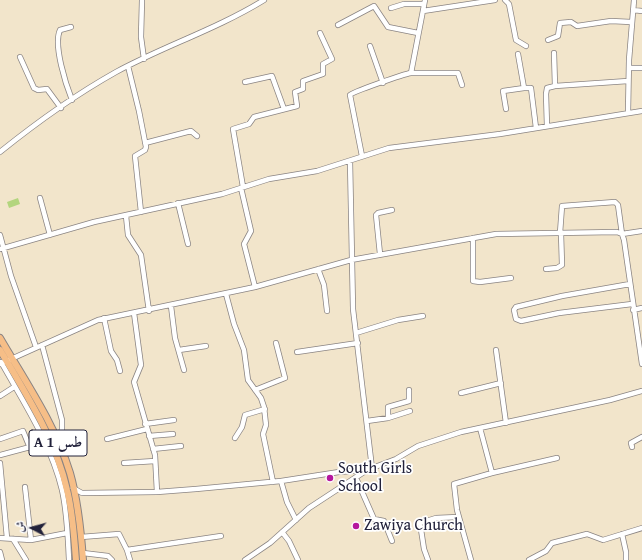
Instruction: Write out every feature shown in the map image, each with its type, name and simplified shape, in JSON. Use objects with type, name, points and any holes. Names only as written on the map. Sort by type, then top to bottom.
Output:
[{"type":"highway","name":"A 1 طس","points":[[0,338],[5,363],[56,439],[70,473],[76,497],[83,560]]},
{"type":"highway","name":"A 1 طس","points":[[0,350],[5,363],[44,427],[61,469],[71,506],[76,560]]},
{"type":"street","points":[[142,0],[141,37],[144,59]]},
{"type":"street","points":[[0,152],[72,100],[128,66],[230,19],[264,0]]},
{"type":"street","points":[[423,10],[495,0]]},
{"type":"street","points":[[505,0],[509,4],[516,40],[526,46]]},
{"type":"street","points":[[628,113],[631,22],[634,0]]},
{"type":"street","points":[[391,8],[404,4],[424,2],[411,73]]},
{"type":"street","points":[[338,24],[374,6],[388,27],[418,32]]},
{"type":"street","points":[[633,10],[642,11]]},
{"type":"street","points":[[548,40],[558,36],[560,23],[571,22],[577,26],[611,22],[631,22]]},
{"type":"street","points":[[71,27],[60,30],[58,36],[62,73],[72,100]]},
{"type":"street","points":[[255,287],[244,244],[251,231],[242,188],[233,129],[249,124],[254,117],[297,106],[295,92],[303,89],[303,81],[323,74],[323,64],[332,60],[320,33]]},
{"type":"street","points":[[370,46],[383,83]]},
{"type":"street","points":[[554,53],[555,86]]},
{"type":"street","points":[[518,54],[524,88]]},
{"type":"street","points":[[20,57],[34,88],[38,90],[47,88],[61,108]]},
{"type":"street","points":[[128,66],[146,149],[136,154],[134,159],[141,212]]},
{"type":"street","points":[[629,68],[642,68]]},
{"type":"street","points":[[362,156],[350,95],[355,91],[411,73],[458,73],[462,85]]},
{"type":"street","points":[[245,82],[272,76],[284,109]]},
{"type":"street","points":[[547,126],[546,90],[555,86],[628,81]]},
{"type":"street","points":[[506,109],[503,91],[531,88],[536,128]]},
{"type":"street","points":[[2,249],[94,222],[178,204],[242,188],[269,179],[316,171],[399,146],[492,135],[642,111]]},
{"type":"street","points":[[145,143],[191,131],[197,136]]},
{"type":"street","points":[[350,160],[353,309],[367,421],[370,469]]},
{"type":"street","points":[[40,198],[50,235]]},
{"type":"street","points":[[546,269],[557,268],[562,265],[560,233],[562,206],[615,202],[618,205],[642,364]]},
{"type":"street","points":[[178,204],[188,244]]},
{"type":"street","points":[[380,254],[376,215],[378,212],[392,210]]},
{"type":"street","points":[[126,216],[128,235],[141,255],[149,311]]},
{"type":"street","points":[[69,560],[62,490],[45,443],[14,387],[5,363],[42,344],[104,318],[134,314],[226,294],[351,260],[473,238],[512,233],[617,232],[622,234],[642,231]]},
{"type":"street","points":[[0,235],[2,249],[36,347]]},
{"type":"street","points":[[473,238],[473,281],[480,282],[511,278]]},
{"type":"street","points":[[318,269],[324,285],[327,311]]},
{"type":"street","points":[[630,284],[562,296],[516,307],[514,310],[516,319],[521,321],[559,313],[632,304]]},
{"type":"street","points":[[226,294],[234,324],[244,350],[248,380],[261,398],[264,409],[266,425],[263,434],[273,482]]},
{"type":"street","points":[[171,306],[175,338],[184,370]]},
{"type":"street","points":[[633,310],[642,308]]},
{"type":"street","points":[[134,314],[141,365],[134,382],[153,449],[157,492]]},
{"type":"street","points":[[356,333],[398,320],[423,316]]},
{"type":"street","points":[[104,318],[111,351],[118,360],[120,371]]},
{"type":"street","points":[[254,390],[285,378],[276,343]]},
{"type":"street","points":[[297,352],[358,343]]},
{"type":"street","points":[[42,344],[62,420],[62,430],[56,439]]},
{"type":"street","points":[[179,350],[206,346]]},
{"type":"street","points":[[496,350],[506,423]]},
{"type":"street","points":[[462,393],[501,383]]},
{"type":"street","points":[[0,396],[14,387]]},
{"type":"street","points":[[388,418],[389,406],[410,400],[409,390]]},
{"type":"street","points":[[245,560],[282,532],[309,508],[370,469],[428,442],[480,428],[610,400],[642,391]]},
{"type":"street","points":[[235,438],[242,427],[245,415],[264,409]]},
{"type":"street","points":[[367,421],[388,418],[410,411]]},
{"type":"street","points":[[107,439],[174,420]]},
{"type":"street","points":[[480,428],[492,473]]},
{"type":"street","points":[[0,440],[23,431],[30,448]]},
{"type":"street","points":[[150,436],[173,434]]},
{"type":"street","points":[[632,447],[631,443],[642,437]]},
{"type":"street","points":[[0,455],[45,443]]},
{"type":"street","points":[[153,449],[180,446]]},
{"type":"street","points":[[471,560],[458,517],[454,484],[492,473],[558,458]]},
{"type":"street","points":[[124,463],[155,461]]},
{"type":"street","points":[[0,462],[7,538]]},
{"type":"street","points":[[73,488],[82,493],[157,492],[273,482],[370,469]]},
{"type":"street","points":[[356,478],[374,519],[384,521],[392,540]]},
{"type":"street","points":[[281,481],[287,502],[296,520]]},
{"type":"street","points":[[26,487],[31,540]]},
{"type":"street","points":[[76,497],[82,493]]},
{"type":"street","points":[[428,560],[419,524],[436,518],[458,517]]},
{"type":"street","points":[[529,560],[546,551],[552,543],[587,534],[600,540],[642,528]]},
{"type":"street","points":[[282,532],[289,541],[298,560]]},
{"type":"street","points":[[0,538],[31,540],[67,533]]},
{"type":"street","points":[[81,537],[118,533],[127,550],[130,560]]},
{"type":"street","points":[[622,534],[626,552],[626,560]]},
{"type":"street","points":[[127,550],[221,536]]},
{"type":"street","points":[[13,539],[26,560]]},
{"type":"street","points":[[0,552],[2,560]]},
{"type":"street","points":[[83,553],[108,556],[112,560]]},
{"type":"green space","points":[[18,198],[20,204],[9,208],[7,202]]},
{"type":"place","name":"South Girls School","points":[[330,478]]},
{"type":"place","name":"Zawiya Church","points":[[356,526]]}]
